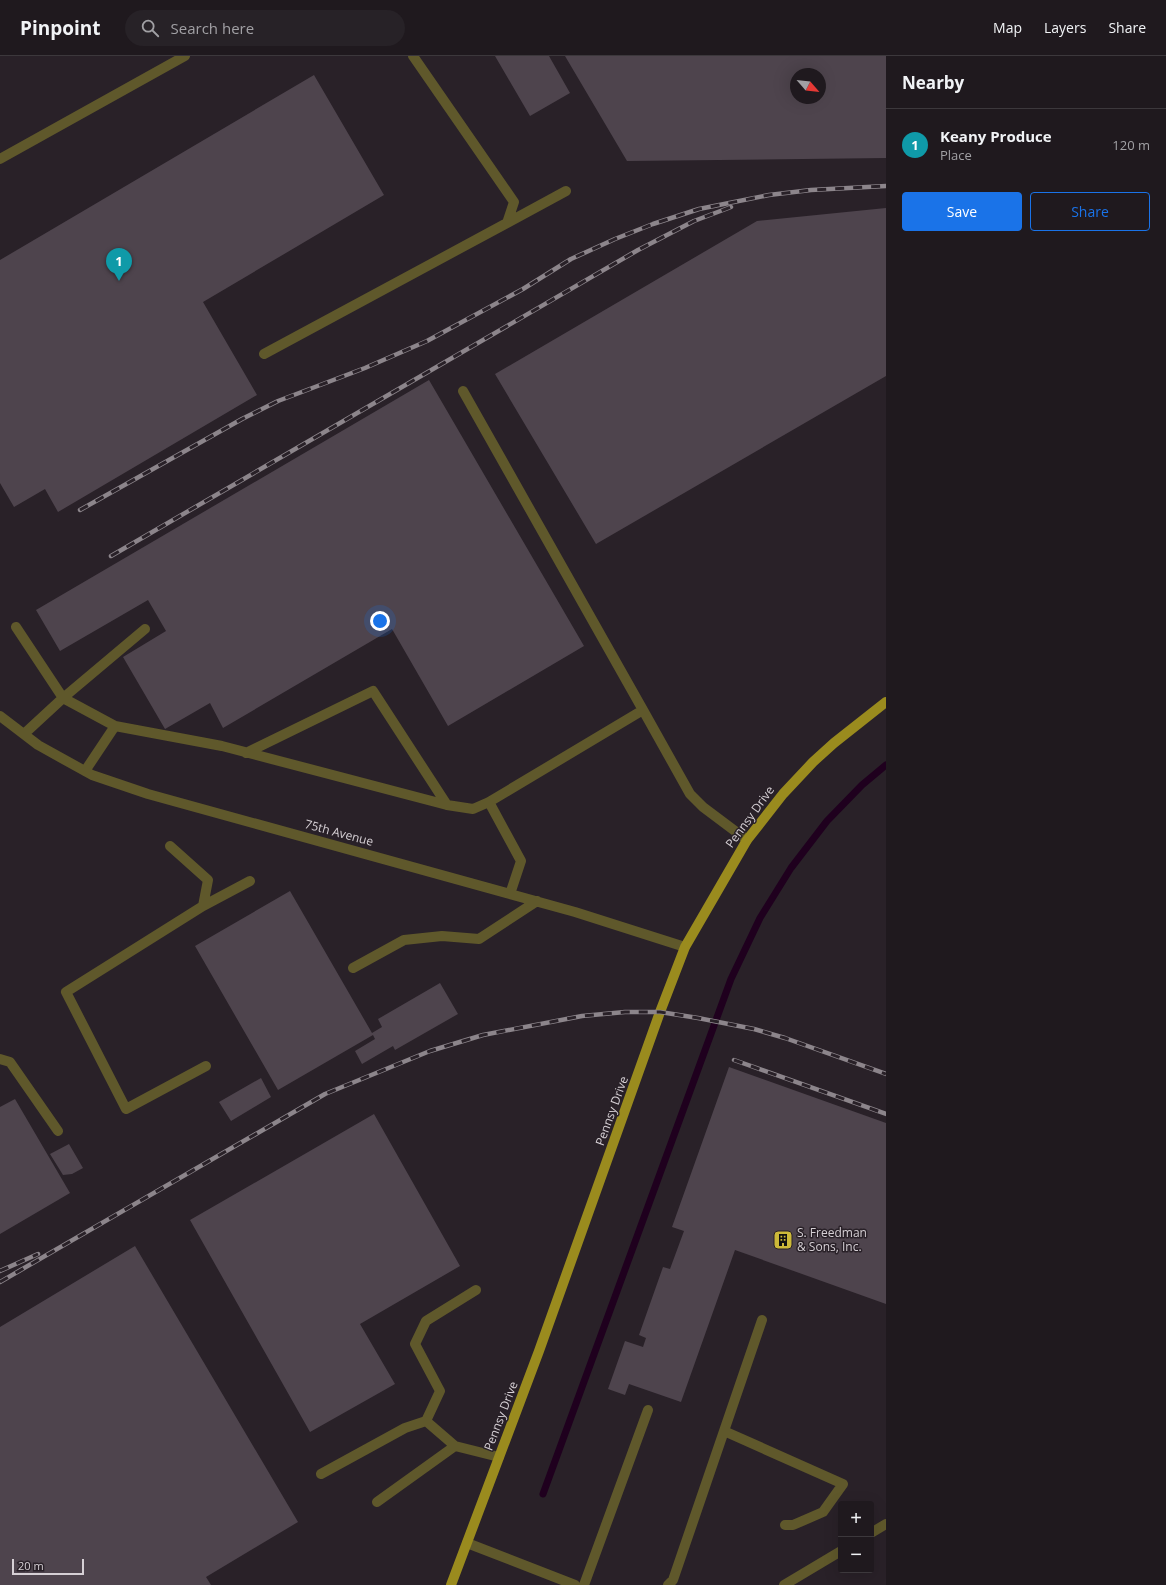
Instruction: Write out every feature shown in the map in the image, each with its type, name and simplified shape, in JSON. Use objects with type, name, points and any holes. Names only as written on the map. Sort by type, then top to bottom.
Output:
[{"type":"main road","name":"Pennsy Drive","points":[[451,1585],[539,1351],[660,1012],[685,947],[747,840],[783,794],[809,766],[857,723],[886,702]]},
{"type":"street","points":[[0,159],[185,56]]},
{"type":"street","points":[[413,56],[514,202],[507,223]]},
{"type":"street","points":[[264,354],[566,191]]},
{"type":"street","points":[[463,391],[690,794],[703,807],[747,840]]},
{"type":"street","points":[[16,627],[63,698],[115,726],[222,746],[447,805],[473,809],[489,802],[643,710]]},
{"type":"street","points":[[24,734],[63,698],[145,629]]},
{"type":"street","points":[[246,753],[373,692],[447,805]]},
{"type":"street","name":"75th Avenue","points":[[0,716],[38,744],[92,775],[148,794],[537,901],[685,947]]},
{"type":"street","points":[[85,771],[115,726]]},
{"type":"street","points":[[489,802],[521,861],[510,894]]},
{"type":"street","points":[[170,846],[208,880],[203,906]]},
{"type":"street","points":[[206,1066],[126,1109],[66,992],[203,906],[250,881]]},
{"type":"street","points":[[353,968],[404,940],[442,936],[479,939],[537,901]]},
{"type":"street","points":[[0,1059],[10,1062],[58,1131]]},
{"type":"street","points":[[321,1474],[404,1428],[426,1421],[440,1392],[415,1344],[426,1321],[476,1290]]},
{"type":"street","points":[[668,1585],[673,1580],[762,1320]]},
{"type":"street","points":[[584,1585],[648,1410]]},
{"type":"street","points":[[426,1421],[455,1446],[499,1457]]},
{"type":"street","points":[[724,1431],[843,1484],[823,1512],[793,1525],[785,1525]]},
{"type":"street","points":[[377,1502],[455,1446]]},
{"type":"street","points":[[874,1531],[886,1524]]},
{"type":"street","points":[[467,1543],[575,1585]]},
{"type":"street","points":[[784,1585],[838,1553]]},
{"type":"building","points":[[495,56],[549,56],[570,93],[530,116]]},
{"type":"building","points":[[565,56],[886,56],[886,158],[627,161]]},
{"type":"building","points":[[314,75],[384,195],[203,302],[257,395],[58,512],[45,489],[14,507],[0,483],[0,260]]},
{"type":"building","points":[[886,208],[886,376],[596,544],[495,374],[757,221]]},
{"type":"building","points":[[429,380],[584,646],[448,726],[392,629],[223,728],[210,703],[165,729],[123,657],[166,631],[148,600],[60,651],[36,610]]},
{"type":"building","points":[[290,891],[372,1033],[382,1027],[378,1019],[440,983],[458,1014],[395,1050],[393,1046],[362,1064],[355,1051],[375,1039],[373,1035],[278,1090],[195,946]]},
{"type":"building","name":"S. Freedman & Sons, Inc.","points":[[729,1067],[886,1123],[886,1304],[735,1250],[681,1402],[629,1384],[625,1395],[608,1389],[625,1341],[643,1347],[646,1338],[639,1335],[663,1267],[670,1269],[684,1231],[672,1227]]},
{"type":"building","points":[[261,1078],[271,1097],[231,1121],[219,1102]]},
{"type":"building","points":[[15,1099],[70,1193],[0,1234],[0,1107]]},
{"type":"building","points":[[374,1114],[460,1266],[360,1324],[395,1384],[310,1432],[190,1220]]},
{"type":"building","points":[[69,1144],[83,1168],[72,1174],[63,1175],[50,1154]]},
{"type":"building","points":[[135,1246],[298,1522],[206,1577],[211,1585],[0,1585],[0,1327]]},
{"type":"waterway","points":[[543,1494],[731,979],[760,918],[791,868],[827,821],[862,785],[886,765]]},
{"type":"railway","points":[[80,510],[242,419],[278,401],[365,368],[427,341],[523,289],[571,259],[615,239],[653,224],[699,209],[769,195],[811,190],[886,186]]},
{"type":"railway","points":[[111,556],[638,250],[694,221],[731,207]]},
{"type":"railway","points":[[0,1282],[325,1094],[430,1051],[483,1035],[582,1016],[625,1012],[660,1012],[754,1029],[785,1038],[886,1074]]},
{"type":"railway","points":[[734,1060],[886,1114]]},
{"type":"railway","points":[[0,1271],[38,1254]]},
{"type":"place","name":"Keany Produce","points":[[119,281]]},
{"type":"place","name":"S. Freedman & Sons, Inc.","points":[[783,1240]]}]
